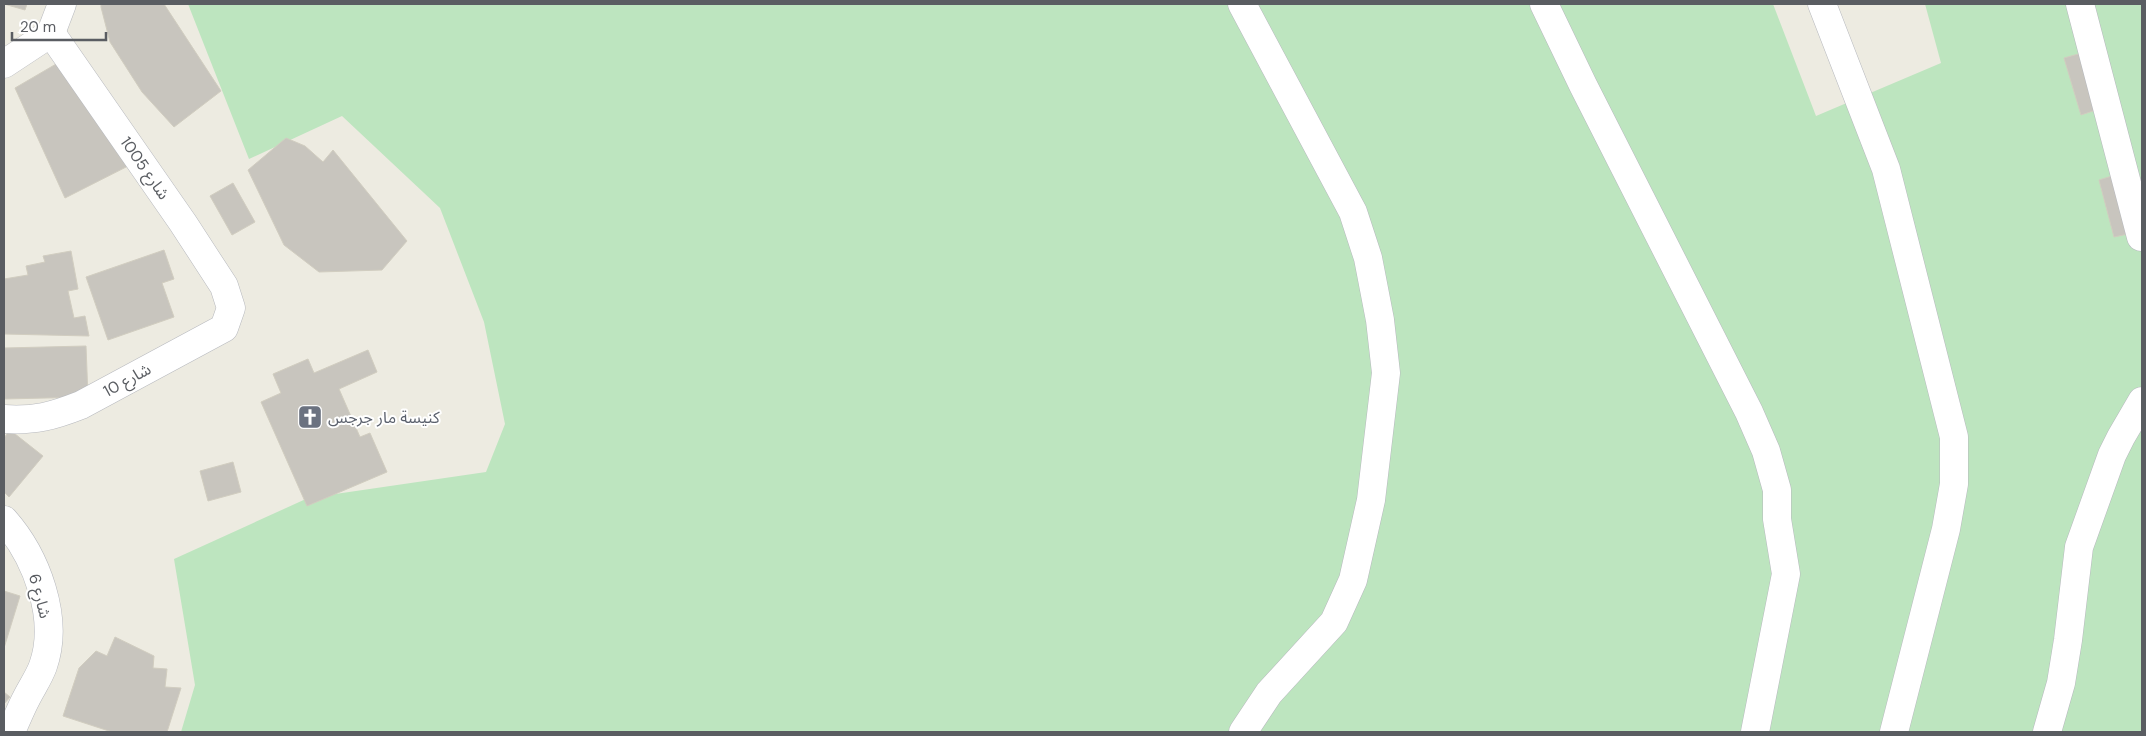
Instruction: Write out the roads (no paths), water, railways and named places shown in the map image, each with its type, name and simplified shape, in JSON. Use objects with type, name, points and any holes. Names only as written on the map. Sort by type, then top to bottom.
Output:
[{"type":"street","points":[[4,64],[51,33],[62,4]]},
{"type":"street","points":[[1242,4],[1353,212],[1368,258],[1380,320],[1386,373],[1371,500],[1353,580],[1334,622],[1269,693],[1242,732]]},
{"type":"street","points":[[1544,4],[1766,451],[1778,490],[1777,519],[1786,574],[1755,732]]},
{"type":"street","points":[[1822,4],[1886,169],[1954,437],[1954,484],[1946,529],[1894,732]]},
{"type":"street","points":[[2080,4],[2141,237]]},
{"type":"street","name":"شارع 1005","points":[[51,33],[204,254],[224,286],[231,308]]},
{"type":"street","name":"شارع 10","points":[[4,419],[29,420],[58,414],[82,405],[224,328],[231,308]]},
{"type":"street","points":[[2047,732],[2061,683],[2079,547],[2120,436],[2142,401]]},
{"type":"street","name":"شارع 6","points":[[4,520],[16,534],[36,574],[47,614],[48,628],[48,647],[43,667],[11,732]]},
{"type":"place","name":"كنيسة مار جرجس","points":[[310,417]]}]
